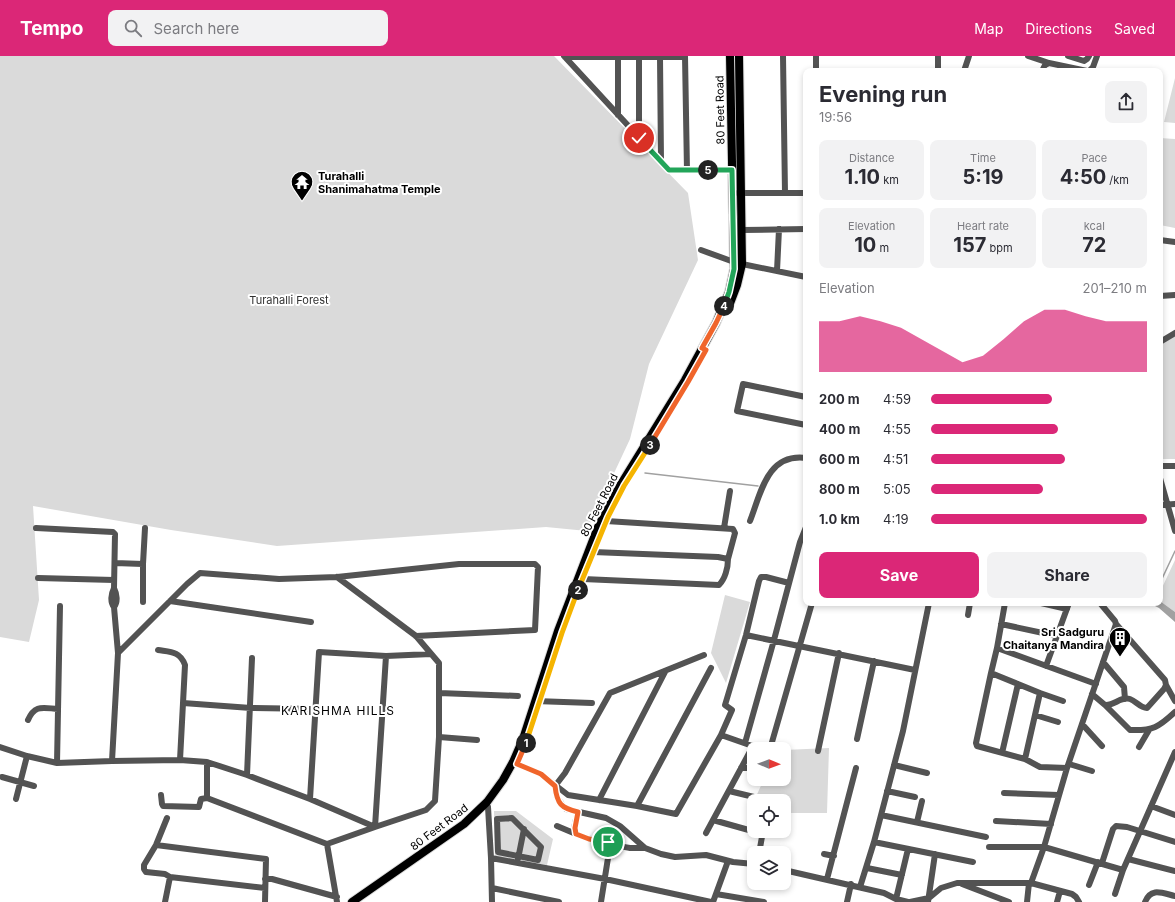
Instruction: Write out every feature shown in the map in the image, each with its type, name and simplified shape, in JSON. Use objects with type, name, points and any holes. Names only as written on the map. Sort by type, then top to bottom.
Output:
[{"type":"main road","name":"80 Feet Road","points":[[730,56],[732,193],[738,263]]},
{"type":"main road","name":"80 Feet Road","points":[[359,902],[457,835],[476,820],[507,782],[582,579],[606,521],[624,486],[684,388],[716,323],[729,292],[738,263],[742,230],[739,56]]},
{"type":"main road","name":"80 Feet Road","points":[[537,702],[558,631],[602,519],[621,484],[704,349]]},
{"type":"main road","name":"80 Feet Road","points":[[352,902],[434,846],[473,817],[498,788],[515,763]]},
{"type":"street","points":[[565,57],[685,56],[687,171]]},
{"type":"street","points":[[783,56],[785,193]]},
{"type":"street","points":[[816,56],[816,68]]},
{"type":"street","points":[[938,56],[938,68]]},
{"type":"street","points":[[967,68],[969,56]]},
{"type":"street","points":[[1028,56],[1049,63],[1073,68]]},
{"type":"street","points":[[1068,56],[1084,61],[1088,59],[1089,56]]},
{"type":"street","points":[[1092,68],[1097,56]]},
{"type":"street","points":[[565,57],[669,170],[732,170]]},
{"type":"street","points":[[618,57],[618,115]]},
{"type":"street","points":[[639,57],[639,138]]},
{"type":"street","points":[[660,57],[661,162]]},
{"type":"street","points":[[1044,68],[1045,65],[1049,63]]},
{"type":"street","points":[[732,193],[803,193]]},
{"type":"street","points":[[777,271],[779,229]]},
{"type":"street","points":[[742,230],[803,229]]},
{"type":"street","points":[[1163,240],[1175,242]]},
{"type":"street","points":[[701,250],[738,263],[803,276]]},
{"type":"street","points":[[1163,296],[1175,295]]},
{"type":"street","points":[[1163,340],[1175,333]]},
{"type":"street","points":[[803,396],[743,384],[737,411],[803,424]]},
{"type":"street","points":[[750,521],[767,478],[773,468],[780,462],[790,458],[803,458]]},
{"type":"street","points":[[1163,466],[1175,466]]},
{"type":"street","points":[[1163,489],[1175,531]]},
{"type":"street","points":[[724,528],[730,491]]},
{"type":"street","points":[[1163,505],[1175,504]]},
{"type":"street","points":[[582,579],[719,585],[722,582],[728,565],[735,530],[724,528],[606,521]]},
{"type":"street","points":[[36,528],[113,532],[116,534],[112,602],[114,607],[118,653],[112,761]]},
{"type":"street","points":[[142,602],[145,528]]},
{"type":"street","points":[[721,735],[745,743],[789,583],[803,543]]},
{"type":"street","points":[[593,552],[728,559]]},
{"type":"street","points":[[115,563],[143,564]]},
{"type":"street","points":[[118,653],[200,573],[279,579],[337,577],[458,564],[535,564],[538,567],[535,630],[416,636]]},
{"type":"street","points":[[161,795],[163,806],[199,808],[201,799],[207,798],[327,844],[426,810],[435,801],[439,737],[439,663],[416,636],[337,577]]},
{"type":"street","points":[[515,763],[541,774],[568,795],[676,814],[721,735],[732,710],[725,705],[746,635],[757,588],[762,577],[789,583]]},
{"type":"street","points":[[38,578],[114,580]]},
{"type":"street","points":[[170,601],[311,622]]},
{"type":"street","points":[[57,763],[60,606]]},
{"type":"street","points":[[772,742],[811,606]]},
{"type":"street","points":[[860,887],[874,842],[903,731],[927,606]]},
{"type":"street","points":[[968,615],[970,606]]},
{"type":"street","points":[[1004,606],[997,648],[976,743],[977,746],[979,748],[1025,759],[1040,767],[1068,766],[1092,771]]},
{"type":"street","points":[[1046,666],[1068,606]]},
{"type":"street","points":[[1102,606],[1116,624],[1165,680],[1166,685],[1175,701]]},
{"type":"street","points":[[1001,624],[1057,636]]},
{"type":"street","points":[[1027,902],[1030,883],[1044,847],[1068,766],[1116,624]]},
{"type":"street","points":[[746,635],[839,653],[915,670]]},
{"type":"street","points":[[997,648],[1096,684]]},
{"type":"street","points":[[158,650],[173,652],[180,656],[185,665],[180,760]]},
{"type":"street","points":[[310,799],[319,652],[386,656],[431,654]]},
{"type":"street","points":[[818,751],[839,653]]},
{"type":"street","points":[[646,848],[620,826],[606,818],[566,809],[556,798],[555,786],[610,693],[704,655]]},
{"type":"street","points":[[375,827],[386,656]]},
{"type":"street","points":[[247,775],[252,658]]},
{"type":"street","points":[[857,739],[874,661]]},
{"type":"street","points":[[1103,662],[1124,687],[1125,699]]},
{"type":"street","points":[[637,806],[711,668]]},
{"type":"street","points":[[599,800],[665,672]]},
{"type":"street","points":[[991,673],[1063,701]]},
{"type":"street","points":[[1002,753],[1018,684]]},
{"type":"street","points":[[1105,705],[1130,699],[1144,708],[1147,708],[1166,685]]},
{"type":"street","points":[[1025,759],[1040,693]]},
{"type":"street","points":[[439,694],[518,696]]},
{"type":"street","points":[[1092,694],[1130,730],[1149,730],[1163,723],[1175,712]]},
{"type":"street","points":[[537,702],[592,703]]},
{"type":"street","points":[[183,703],[251,708],[316,709]]},
{"type":"street","points":[[28,720],[32,712],[36,709],[58,709]]},
{"type":"street","points":[[1035,715],[1058,722]]},
{"type":"street","points":[[1082,724],[1102,746]]},
{"type":"street","points":[[1139,748],[1149,730]]},
{"type":"street","points":[[439,737],[477,740]]},
{"type":"street","points":[[0,747],[27,756],[57,763],[180,760],[207,762],[247,775],[310,799],[375,827]]},
{"type":"street","points":[[1115,894],[1123,870],[1175,752]]},
{"type":"street","points":[[16,799],[27,756]]},
{"type":"street","points":[[706,833],[747,756]]},
{"type":"street","points":[[207,762],[207,798]]},
{"type":"street","points":[[894,765],[927,773]]},
{"type":"street","points":[[741,768],[747,768]]},
{"type":"street","points":[[827,879],[856,768]]},
{"type":"street","points":[[2,777],[34,786]]},
{"type":"street","points":[[729,790],[747,795]]},
{"type":"street","points":[[887,791],[915,797]]},
{"type":"street","points":[[1004,792],[1060,795]]},
{"type":"street","points":[[917,822],[922,801]]},
{"type":"street","points":[[1151,806],[1175,815]]},
{"type":"street","points":[[488,807],[492,858],[492,902]]},
{"type":"street","points":[[576,834],[575,828],[578,812]]},
{"type":"street","points":[[881,815],[986,836]]},
{"type":"street","points":[[167,818],[156,845],[144,865],[146,872],[165,874],[170,877],[265,888]]},
{"type":"street","points":[[492,858],[518,859],[538,860],[541,847],[512,818],[498,819],[498,852],[518,859],[712,902],[728,861]]},
{"type":"street","points":[[713,820],[747,828]]},
{"type":"street","points":[[996,821],[1051,824]]},
{"type":"street","points":[[557,826],[589,839],[630,848],[646,848],[669,856],[702,855],[728,861],[747,863]]},
{"type":"street","points":[[1089,885],[1114,828],[1127,827],[1175,842]]},
{"type":"street","points":[[518,859],[524,830]]},
{"type":"street","points":[[874,842],[973,862]]},
{"type":"street","points":[[265,879],[337,899],[327,844]]},
{"type":"street","points":[[156,845],[266,859],[265,902]]},
{"type":"street","points":[[989,847],[1044,847],[1100,862],[1123,870]]},
{"type":"street","points":[[896,898],[908,849]]},
{"type":"street","points":[[824,854],[834,856]]},
{"type":"street","points":[[928,900],[935,854]]},
{"type":"street","points":[[601,902],[608,858]]},
{"type":"street","points":[[1128,859],[1175,871]]},
{"type":"street","points":[[866,868],[902,875]]},
{"type":"street","points":[[791,871],[884,892],[909,902],[928,900],[941,888],[957,882],[1030,883],[1072,894],[1080,901]]},
{"type":"street","points":[[165,902],[170,877]]},
{"type":"street","points":[[957,882],[1009,902]]},
{"type":"street","points":[[846,902],[851,884]]},
{"type":"street","points":[[492,888],[559,902]]},
{"type":"street","points":[[1057,902],[1060,891]]},
{"type":"street","points":[[1145,902],[1148,895],[1155,892],[1175,896]]},
{"type":"street","points":[[716,894],[764,902]]},
{"type":"green space","name":"Turahalli Forest","points":[[0,56],[554,56],[688,193],[698,260],[649,364],[630,439],[587,531],[546,527],[277,546],[171,530],[33,506],[39,600],[29,642],[0,637]]},
{"type":"green space","points":[[1175,78],[1175,123],[1164,122]]},
{"type":"green space","points":[[1163,138],[1175,139],[1175,228],[1163,226]]},
{"type":"green space","points":[[1175,334],[1175,459],[1163,459],[1163,341]]},
{"type":"green space","points":[[1175,560],[1175,612],[1163,603],[1163,586]]},
{"type":"green space","points":[[725,595],[750,602],[726,683],[711,653]]},
{"type":"green space","points":[[829,748],[827,813],[791,813],[791,794],[757,794],[761,786],[791,786],[791,750]]},
{"type":"green space","points":[[494,811],[516,811],[553,839],[547,865],[495,857]]},
{"type":"shaded area","points":[[1163,603],[1175,612],[1175,622],[1155,606],[1163,606]]},
{"type":"waterway","points":[[645,473],[758,486]]},
{"type":"waterway","points":[[1163,577],[1175,551]]},
{"type":"place","name":"Turahalli Shanimahatma Temple","points":[[302,202]]},
{"type":"place","name":"Sri Sadguru Chaitanya Mandira","points":[[1120,658]]},
{"type":"district","name":"KARISHMA HILLS","points":[[338,711]]},
{"type":"route","points":[[608,842],[589,839],[577,835],[575,828],[578,812],[566,809],[556,798],[555,786],[541,774],[517,764],[532,727],[562,633],[602,529],[624,486],[634,472],[706,350],[702,348],[720,315],[729,292],[734,269],[732,170],[669,170],[639,138]]}]
